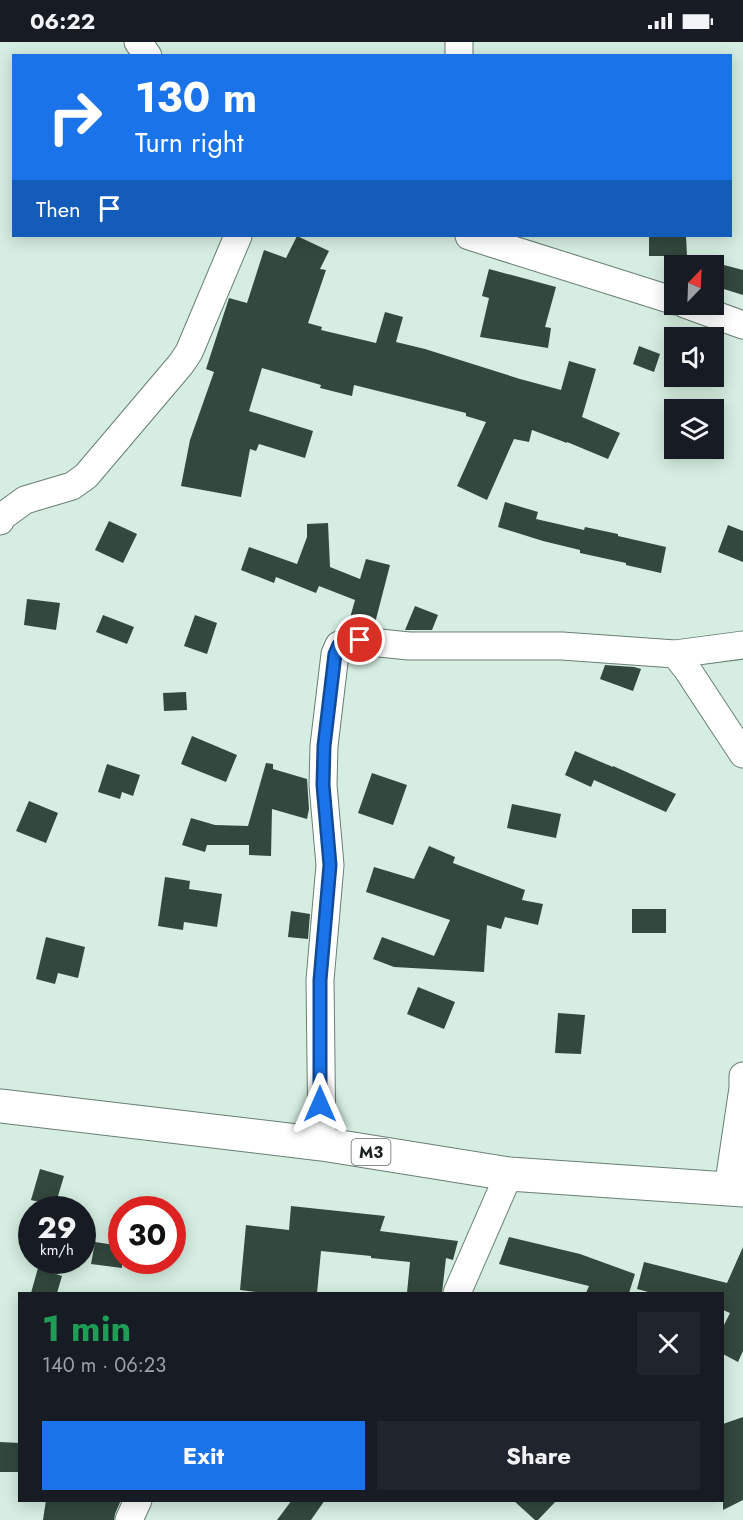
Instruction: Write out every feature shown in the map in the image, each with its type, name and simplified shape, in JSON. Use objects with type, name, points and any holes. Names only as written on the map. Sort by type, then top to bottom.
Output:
[{"type":"highway","name":"M3","points":[[0,1106],[322,1144],[509,1174],[736,1190]]},
{"type":"street","points":[[0,522],[3,516],[25,500],[72,486],[86,476],[181,364],[189,352],[238,237]]},
{"type":"street","points":[[472,237],[664,298]]},
{"type":"street","points":[[715,315],[743,325]]},
{"type":"street","points":[[322,1144],[320,980],[330,865],[323,785],[324,746],[335,654],[339,645],[348,641],[360,640],[409,646],[562,646],[675,654],[743,645]]},
{"type":"street","points":[[675,654],[743,754]]},
{"type":"street","points":[[736,1190],[743,1076]]},
{"type":"street","points":[[457,1292],[509,1174]]},
{"type":"street","points":[[129,1520],[137,1502]]},
{"type":"building","points":[[296,237],[329,251],[320,269],[326,270],[308,323],[322,327],[321,330],[376,343],[385,312],[403,317],[396,342],[520,379],[561,390],[569,361],[596,369],[582,417],[620,433],[608,459],[532,430],[529,442],[514,439],[487,500],[457,486],[486,422],[466,416],[466,413],[354,385],[352,396],[320,388],[321,385],[262,368],[249,411],[313,431],[305,458],[259,444],[256,451],[250,449],[241,497],[181,486],[190,440],[214,372],[206,369],[229,298],[247,303],[264,250],[286,258]]},
{"type":"building","points":[[649,237],[686,237],[687,255],[649,256]]},
{"type":"building","points":[[724,265],[743,270],[743,295],[724,289]]},
{"type":"building","points":[[489,269],[556,287],[545,327],[551,328],[548,348],[480,337],[489,298],[482,296]]},
{"type":"building","points":[[639,346],[660,354],[654,372],[633,364]]},
{"type":"building","points":[[505,502],[538,512],[536,519],[584,530],[585,527],[618,534],[618,536],[666,547],[661,573],[580,553],[580,550],[498,527]]},
{"type":"building","points":[[109,521],[137,534],[123,563],[95,550]]},
{"type":"building","points":[[328,523],[330,567],[360,579],[366,559],[390,565],[374,627],[348,625],[355,600],[319,586],[316,593],[276,577],[274,583],[241,570],[249,547],[297,564],[307,537],[307,524]]},
{"type":"building","points":[[728,525],[743,531],[743,562],[718,552]]},
{"type":"building","points":[[27,599],[60,603],[56,630],[24,625]]},
{"type":"building","points":[[415,606],[438,615],[432,630],[405,630]]},
{"type":"building","points":[[103,615],[134,627],[127,644],[96,632]]},
{"type":"building","points":[[195,615],[217,623],[207,654],[184,646]]},
{"type":"building","points":[[605,665],[641,669],[633,691],[600,679]]},
{"type":"building","points":[[186,692],[187,710],[164,711],[163,693]]},
{"type":"building","points":[[192,736],[237,755],[226,782],[181,764]]},
{"type":"building","points":[[575,751],[676,794],[666,812],[594,780],[591,787],[565,775]]},
{"type":"building","points":[[266,763],[273,764],[273,769],[307,779],[309,809],[307,819],[272,809],[271,856],[249,855],[249,845],[207,845],[205,852],[182,845],[191,818],[215,825],[248,826]]},
{"type":"building","points":[[107,764],[140,775],[133,796],[122,792],[120,799],[98,792]]},
{"type":"building","points":[[372,773],[407,785],[393,825],[358,813]]},
{"type":"building","points":[[29,801],[58,813],[46,843],[16,831]]},
{"type":"building","points":[[512,804],[561,814],[556,838],[507,828]]},
{"type":"building","points":[[429,846],[455,857],[453,863],[525,890],[522,900],[543,904],[538,925],[505,917],[501,929],[487,925],[484,972],[394,967],[373,959],[382,937],[434,956],[450,920],[366,892],[374,867],[414,879]]},
{"type":"building","points":[[165,877],[190,881],[189,889],[222,894],[217,927],[184,922],[183,930],[158,926]]},
{"type":"building","points":[[632,909],[666,909],[666,933],[632,933]]},
{"type":"building","points":[[291,911],[310,914],[308,939],[288,937]]},
{"type":"building","points":[[46,937],[85,947],[78,978],[58,973],[55,984],[36,979]]},
{"type":"building","points":[[418,987],[455,1002],[444,1029],[407,1014]]},
{"type":"building","points":[[558,1013],[585,1015],[581,1054],[555,1053]]},
{"type":"building","points":[[40,1169],[64,1176],[58,1196],[32,1196]]},
{"type":"building","points":[[291,1206],[385,1216],[380,1231],[458,1241],[453,1260],[446,1258],[442,1292],[407,1292],[410,1262],[321,1251],[317,1292],[240,1290],[246,1225],[289,1230]]},
{"type":"building","points":[[509,1237],[580,1254],[635,1274],[629,1292],[586,1292],[589,1286],[499,1264]]},
{"type":"building","points":[[96,1242],[108,1244],[108,1266],[96,1265]]},
{"type":"building","points":[[743,1247],[743,1351],[738,1362],[724,1355],[724,1325],[730,1313],[724,1310],[724,1292],[648,1292],[637,1289],[644,1262],[727,1283]]},
{"type":"building","points":[[36,1274],[62,1276],[57,1292],[31,1292]]},
{"type":"building","points":[[743,1417],[743,1500],[723,1510],[724,1502],[724,1424]]},
{"type":"building","points":[[0,1442],[18,1443],[18,1472],[0,1472]]},
{"type":"building","points":[[46,1502],[120,1502],[114,1520],[43,1520]]},
{"type":"building","points":[[290,1502],[324,1502],[311,1520],[277,1520]]},
{"type":"building","points":[[515,1502],[555,1502],[538,1520],[535,1520]]},
{"type":"route","points":[[320,1104],[320,980],[330,865],[323,785],[324,746],[335,654],[339,645],[348,641],[360,640]]}]
